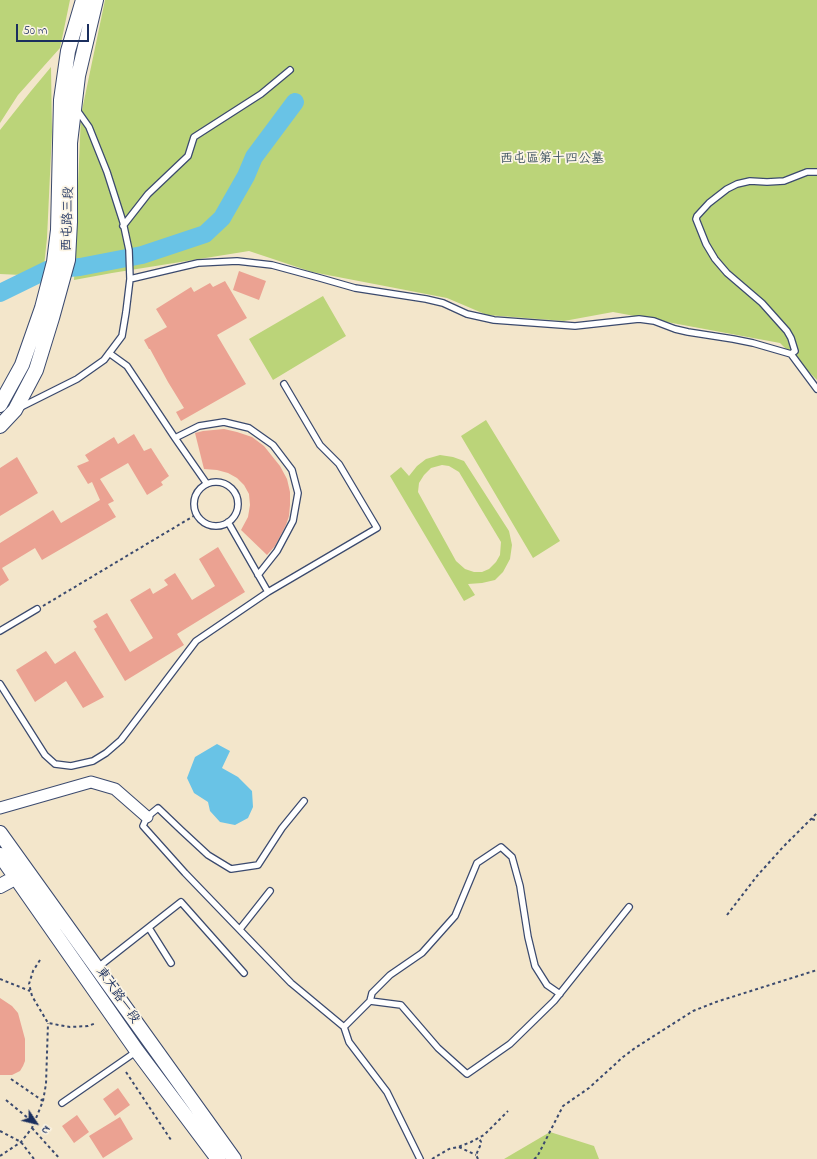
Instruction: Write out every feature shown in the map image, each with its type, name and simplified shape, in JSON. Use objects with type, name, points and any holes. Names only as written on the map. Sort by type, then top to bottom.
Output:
[{"type":"street","name":"西屯路三段","points":[[0,405],[22,365],[43,305],[54,262],[58,230],[61,100],[68,51],[83,0]]},
{"type":"street","name":"西屯路三段","points":[[0,426],[15,410],[36,370],[68,260],[70,222],[70,143],[74,105],[78,76],[96,0]]},
{"type":"street","points":[[0,808],[91,782],[115,789],[147,817]]},
{"type":"street","name":"東大路一段","points":[[0,833],[22,875],[137,1051],[218,1159]]},
{"type":"street","name":"東大路一段","points":[[0,855],[22,875],[97,968],[221,1143],[234,1159]]},
{"type":"street","points":[[0,886],[22,875]]},
{"type":"lane","points":[[123,226],[148,194],[188,156],[194,137],[261,94],[290,70]]},
{"type":"lane","points":[[15,410],[77,380],[104,360],[122,336],[130,279],[129,250],[107,172],[89,128],[74,105]]},
{"type":"lane","points":[[791,354],[795,351],[787,331],[762,303],[727,273],[719,264],[706,244],[696,219],[709,203],[736,184],[750,181],[784,181],[808,172],[817,172]]},
{"type":"lane","points":[[130,279],[198,264],[237,261],[272,265],[355,288],[426,299],[443,303],[467,314],[494,320],[575,326],[639,319],[654,321],[675,329],[753,343],[791,354],[817,389]]},
{"type":"lane","points":[[109,354],[127,366],[174,438],[207,484]]},
{"type":"lane","points":[[0,684],[45,755],[55,764],[71,766],[92,761],[106,753],[120,740],[196,641],[268,592],[377,528],[339,464],[320,445],[284,384]]},
{"type":"lane","points":[[174,438],[199,426],[224,422],[249,428],[273,445],[292,470],[298,493],[293,521],[277,550],[258,575]]},
{"type":"lane","points":[[220,482],[232,488],[236,493],[238,506],[236,512],[233,518],[223,525],[211,525],[205,523],[196,514],[194,503],[195,497],[202,487],[207,484],[220,482]]},
{"type":"lane","points":[[228,522],[268,592]]},
{"type":"lane","points":[[0,631],[37,610]]},
{"type":"lane","points":[[304,801],[282,828],[258,865],[230,869],[208,855],[158,808],[147,817],[143,826],[185,873],[291,983],[344,1027],[349,1042],[387,1092],[420,1159]]},
{"type":"lane","points":[[344,1027],[370,1001],[372,992],[390,975],[422,953],[455,916],[477,863],[501,848],[512,857],[520,886],[528,937],[536,966],[547,985],[560,994]]},
{"type":"lane","points":[[240,929],[270,891]]},
{"type":"lane","points":[[97,968],[181,902],[244,972]]},
{"type":"lane","points":[[370,1001],[401,1005],[438,1048],[467,1074],[510,1044],[554,1001],[628,907]]},
{"type":"lane","points":[[149,928],[171,963]]},
{"type":"lane","points":[[62,1103],[137,1051]]},
{"type":"path","points":[[37,610],[196,514]]},
{"type":"path","points":[[726,915],[757,876],[817,813]]},
{"type":"path","points":[[812,819],[817,821]]},
{"type":"path","points":[[0,1156],[21,1142],[32,1128],[43,1101],[46,1084],[48,1023],[32,996],[29,984],[33,971],[40,960]]},
{"type":"path","points":[[534,1159],[543,1147],[563,1106],[589,1088],[623,1057],[636,1048],[693,1011],[817,970]]},
{"type":"path","points":[[0,979],[30,991]]},
{"type":"path","points":[[48,1023],[70,1027],[88,1026],[96,1022]]},
{"type":"path","points":[[126,1072],[171,1140]]},
{"type":"path","points":[[11,1079],[43,1101]]},
{"type":"path","points":[[6,1100],[34,1123]]},
{"type":"path","points":[[432,1159],[449,1149],[458,1147],[479,1138],[493,1127],[508,1111]]},
{"type":"path","points":[[32,1128],[60,1159]]},
{"type":"path","points":[[0,1131],[21,1142],[34,1159]]},
{"type":"path","points":[[476,1155],[481,1142],[479,1138]]},
{"type":"path","points":[[458,1147],[476,1155],[478,1159]]},
{"type":"green space","points":[[0,0],[70,0],[60,48],[18,95],[0,123]]},
{"type":"green space","name":"西屯區第十四公墓","points":[[105,0],[817,0],[817,380],[780,343],[613,312],[564,321],[487,315],[447,298],[312,272],[249,251],[74,280],[81,115]]},
{"type":"green space","points":[[51,67],[52,132],[47,238],[43,276],[0,274],[0,130]]},
{"type":"green space","points":[[323,296],[346,336],[273,380],[249,339]]},
{"type":"green space","points":[[486,420],[560,541],[533,558],[461,436]]},
{"type":"green space","points":[[440,455],[453,457],[464,461],[509,531],[512,545],[510,559],[503,572],[495,580],[468,584],[475,595],[464,601],[390,476],[401,467],[409,476],[417,466],[426,459]],"holes":[[[442,465],[449,466],[459,472],[501,542],[500,555],[496,562],[489,569],[482,572],[474,572],[465,569],[456,561],[418,492],[419,483],[431,468]]]},
{"type":"green space","points":[[550,1132],[594,1146],[599,1159],[504,1159]]},
{"type":"water","points":[[217,744],[230,751],[222,768],[238,777],[252,791],[253,807],[248,818],[235,825],[220,822],[210,811],[208,802],[194,793],[187,778],[195,757]]},
{"type":"building","points":[[239,271],[266,281],[259,300],[233,290]]},
{"type":"building","points":[[225,281],[247,318],[217,335],[246,384],[181,421],[176,412],[184,408],[144,340],[167,327],[156,309],[191,287],[194,292],[210,283],[213,287]]},
{"type":"building","points":[[224,429],[252,437],[264,446],[280,466],[287,479],[290,492],[289,516],[275,546],[267,555],[241,530],[248,517],[250,505],[249,494],[244,485],[237,478],[228,473],[204,469],[195,433]]},
{"type":"building","points":[[134,434],[144,451],[151,448],[169,476],[161,482],[163,485],[147,495],[128,463],[100,479],[114,501],[108,504],[116,517],[42,560],[35,548],[2,568],[9,580],[0,586],[0,543],[53,510],[61,523],[100,500],[92,482],[88,484],[77,466],[89,461],[85,455],[114,437],[118,444]]},
{"type":"building","points":[[17,457],[38,493],[0,516],[0,468]]},
{"type":"building","points":[[218,547],[245,592],[177,634],[184,645],[125,681],[94,629],[97,627],[93,621],[107,613],[130,652],[153,638],[130,600],[150,588],[153,594],[168,585],[164,580],[175,573],[192,600],[215,586],[199,559]]},
{"type":"building","points":[[46,651],[55,664],[75,651],[104,697],[83,708],[66,681],[35,702],[16,670]]},
{"type":"building","points":[[0,998],[12,1006],[18,1013],[25,1039],[25,1061],[20,1071],[12,1075],[0,1075]]},
{"type":"building","points":[[118,1088],[130,1105],[115,1116],[103,1099]]},
{"type":"building","points":[[77,1115],[89,1132],[74,1143],[62,1126]]},
{"type":"building","points":[[120,1117],[133,1139],[103,1158],[89,1136]]},
{"type":"waterway","points":[[0,293],[47,270],[80,267],[142,255],[205,234],[222,218],[246,176],[254,157],[295,102]]}]
